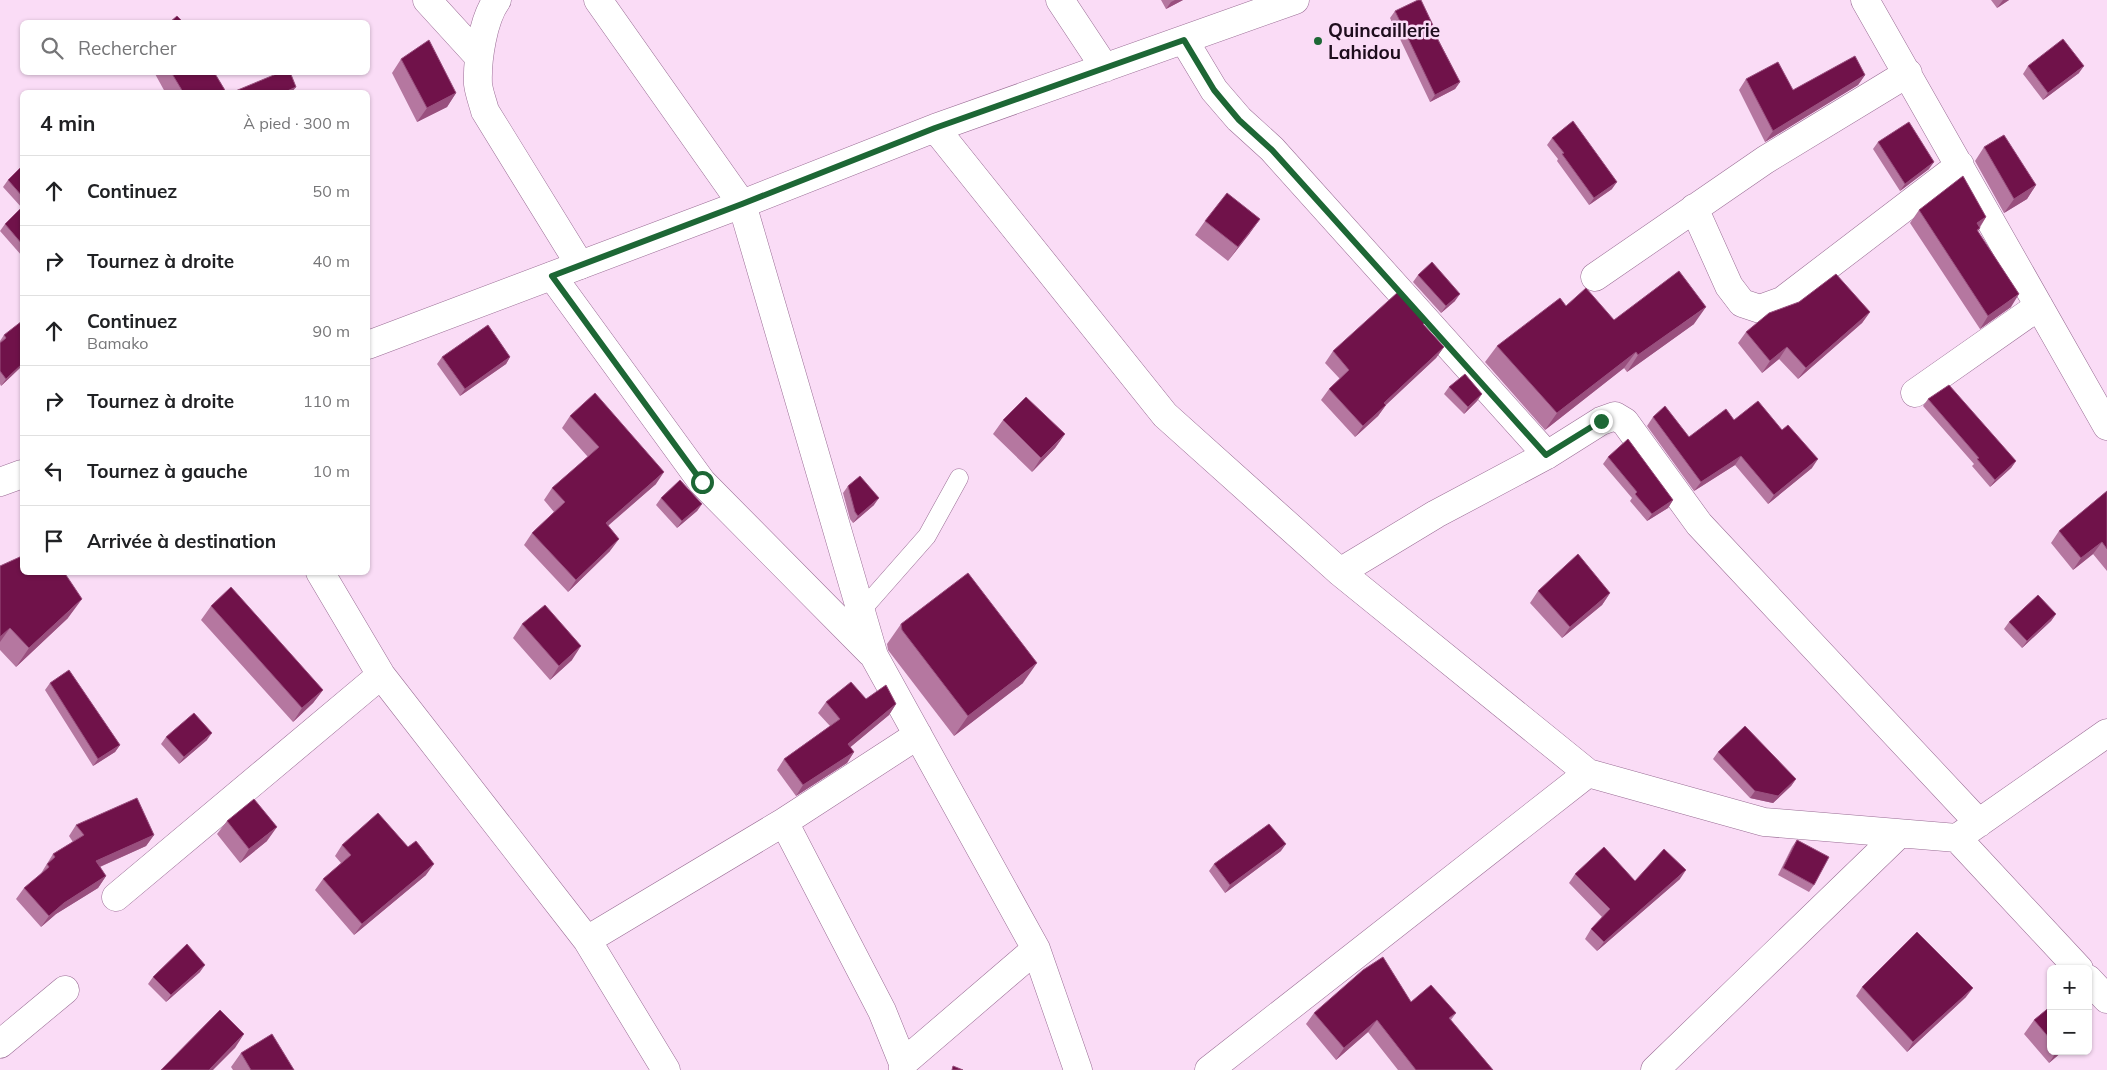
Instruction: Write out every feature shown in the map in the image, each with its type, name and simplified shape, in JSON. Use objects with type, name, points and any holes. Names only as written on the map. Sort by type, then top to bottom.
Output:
[{"type":"street","points":[[427,0],[479,58]]},
{"type":"street","points":[[497,0],[491,9],[479,58],[478,86],[485,111],[580,265]]},
{"type":"street","points":[[598,0],[742,204],[874,656],[1036,949],[1078,1070]]},
{"type":"street","points":[[1060,0],[1105,68]]},
{"type":"street","points":[[370,344],[742,204],[935,128],[1295,0]]},
{"type":"street","points":[[1865,0],[2107,426]]},
{"type":"street","points":[[1184,40],[1214,90],[1239,120],[1272,150],[1546,455]]},
{"type":"street","points":[[1595,277],[1765,160],[1908,73]]},
{"type":"street","points":[[935,128],[1165,415],[1340,572],[1588,773],[1764,822],[1899,834],[1968,830],[2107,733]]},
{"type":"street","points":[[1694,208],[1729,286],[1742,303],[1760,308],[1782,301],[1960,166]]},
{"type":"street","points":[[552,276],[702,482],[874,656]]},
{"type":"street","points":[[1915,393],[2039,306]]},
{"type":"street","points":[[1340,572],[1436,514],[1546,455],[1601,421],[1615,416],[1626,422],[1699,524],[1968,830],[2076,965]]},
{"type":"street","points":[[0,482],[20,475]]},
{"type":"street","points":[[322,575],[381,675],[587,940],[666,1070]]},
{"type":"street","points":[[116,897],[381,675]]},
{"type":"street","points":[[587,940],[784,822],[918,735]]},
{"type":"street","points":[[1209,1070],[1588,773]]},
{"type":"street","points":[[784,822],[882,1011],[903,1066],[1036,949]]},
{"type":"street","points":[[1655,1070],[1899,834]]},
{"type":"street","points":[[2092,983],[2107,999]]},
{"type":"street","points":[[0,1044],[65,990]]},
{"type":"lane","points":[[861,611],[927,536],[959,478]]},
{"type":"building","points":[[1421,0],[1439,38],[1437,38],[1460,82],[1435,95],[1395,11]]},
{"type":"building","points":[[177,16],[181,20],[172,20]]},
{"type":"building","points":[[2063,39],[2084,66],[2048,93],[2028,66]]},
{"type":"building","points":[[429,40],[456,93],[427,108],[401,59]]},
{"type":"building","points":[[1855,56],[1865,75],[1773,131],[1746,79],[1778,62],[1793,90]]},
{"type":"building","points":[[173,75],[216,75],[225,90],[182,90]]},
{"type":"building","points":[[274,75],[291,75],[296,87],[289,90],[238,90]]},
{"type":"building","points":[[1573,121],[1617,182],[1594,198],[1552,138]]},
{"type":"building","points":[[1909,122],[1934,162],[1905,184],[1878,142]]},
{"type":"building","points":[[2004,135],[2036,185],[2014,199],[1984,147]]},
{"type":"building","points":[[20,168],[20,194],[8,180]]},
{"type":"building","points":[[1963,176],[1986,217],[1977,223],[1980,228],[1977,230],[2019,294],[1988,316],[1919,210]]},
{"type":"building","points":[[1227,193],[1260,219],[1238,247],[1205,221]]},
{"type":"building","points":[[20,209],[20,242],[5,224]]},
{"type":"building","points":[[1432,262],[1460,294],[1446,306],[1418,275]]},
{"type":"building","points":[[1679,271],[1706,307],[1638,355],[1636,352],[1557,413],[1497,346],[1560,298],[1566,306],[1586,288],[1614,320]]},
{"type":"building","points":[[1836,274],[1870,312],[1806,368],[1787,347],[1770,361],[1746,332],[1769,313],[1799,302]]},
{"type":"building","points":[[1398,292],[1444,347],[1384,403],[1386,405],[1363,426],[1329,389],[1349,370],[1333,351]]},
{"type":"building","points":[[20,323],[20,366],[6,379],[0,371],[0,343],[6,338],[4,335]]},
{"type":"building","points":[[488,325],[510,357],[465,389],[442,357]]},
{"type":"building","points":[[1465,374],[1482,394],[1468,407],[1449,387]]},
{"type":"building","points":[[1949,385],[2016,461],[1995,480],[1977,459],[1979,458],[1928,399]]},
{"type":"building","points":[[595,393],[664,472],[606,523],[619,539],[576,580],[532,533],[565,502],[552,488],[599,447],[570,416]]},
{"type":"building","points":[[1026,397],[1065,434],[1041,458],[1003,420]]},
{"type":"building","points":[[1758,401],[1782,430],[1788,425],[1818,459],[1774,495],[1741,456],[1701,482],[1653,417],[1665,406],[1689,437],[1726,409],[1734,420]]},
{"type":"building","points":[[1628,439],[1673,500],[1652,514],[1635,494],[1637,492],[1608,457]]},
{"type":"building","points":[[860,476],[879,498],[858,516],[855,512],[848,486]]},
{"type":"building","points":[[680,480],[702,504],[682,521],[661,498]]},
{"type":"building","points":[[2107,491],[2107,549],[2102,542],[2081,558],[2059,531]]},
{"type":"building","points":[[1578,554],[1610,593],[1570,627],[1538,591]]},
{"type":"building","points":[[20,557],[20,575],[66,575],[82,599],[29,648],[10,628],[0,637],[0,566]]},
{"type":"building","points":[[968,573],[1037,663],[968,716],[902,630],[901,624]]},
{"type":"building","points":[[231,587],[323,690],[302,708],[211,606]]},
{"type":"building","points":[[2038,595],[2056,614],[2027,641],[2009,622]]},
{"type":"building","points":[[545,605],[581,646],[559,666],[522,624]]},
{"type":"building","points":[[69,670],[120,745],[98,759],[50,683]]},
{"type":"building","points":[[851,682],[866,699],[886,685],[896,704],[848,744],[854,752],[803,785],[784,759],[840,719],[826,702]]},
{"type":"building","points":[[194,713],[212,733],[184,757],[166,737]]},
{"type":"building","points":[[1745,726],[1796,779],[1778,796],[1755,791],[1718,752]]},
{"type":"building","points":[[137,798],[154,835],[96,861],[106,876],[64,903],[49,916],[24,888],[49,867],[47,864],[55,857],[53,854],[84,835],[76,825]]},
{"type":"building","points":[[254,799],[277,827],[249,849],[227,821]]},
{"type":"building","points":[[378,813],[408,847],[416,841],[434,864],[362,924],[323,879],[351,855],[342,845]]},
{"type":"building","points":[[1269,824],[1286,844],[1230,885],[1214,864]]},
{"type":"building","points":[[1797,840],[1829,857],[1814,885],[1783,868]]},
{"type":"building","points":[[1604,847],[1635,881],[1664,849],[1686,870],[1604,942],[1591,929],[1610,909],[1575,874]]},
{"type":"building","points":[[1917,932],[1973,988],[1913,1042],[1862,987]]},
{"type":"building","points":[[187,944],[205,965],[171,995],[153,977]]},
{"type":"building","points":[[1383,957],[1411,1002],[1431,985],[1456,1013],[1449,1018],[1493,1070],[1416,1070],[1377,1020],[1344,1048],[1314,1013],[1363,970]]},
{"type":"building","points":[[2047,1009],[2047,1035],[2034,1020]]},
{"type":"building","points":[[220,1010],[244,1034],[209,1070],[161,1070]]},
{"type":"building","points":[[272,1034],[294,1070],[251,1070],[241,1053]]},
{"type":"building","points":[[953,1066],[963,1070],[952,1070]]},
{"type":"place","name":"Quincaillerie Lahidou","points":[[1318,41]]},
{"type":"route","points":[[702,482],[552,276],[935,128],[1184,40],[1214,90],[1239,120],[1272,150],[1546,455],[1601,421]]}]
